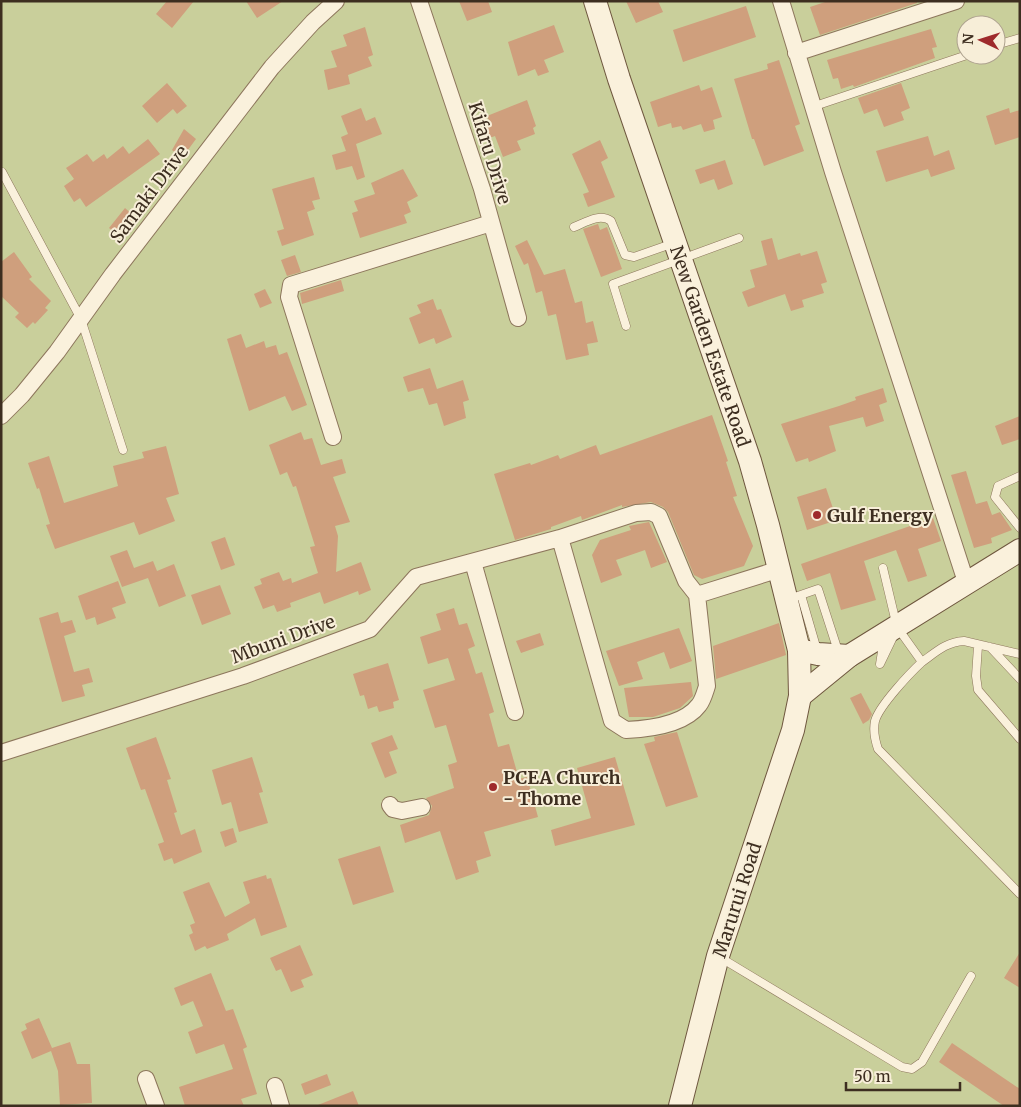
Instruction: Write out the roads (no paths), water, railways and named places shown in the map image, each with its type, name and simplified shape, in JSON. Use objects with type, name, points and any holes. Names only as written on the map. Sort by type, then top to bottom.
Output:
[{"type":"street","name":"Samaki Drive","points":[[1,416],[30,386],[113,274],[272,67],[313,22],[336,1]]},
{"type":"street","name":"Kifaru Drive","points":[[419,1],[492,223],[518,318]]},
{"type":"street","name":"New Garden Estate Road","points":[[595,1],[619,79],[750,461],[780,570],[829,655],[800,696]]},
{"type":"street","points":[[781,1],[812,107],[967,585]]},
{"type":"street","points":[[796,53],[956,1]]},
{"type":"street","points":[[333,437],[289,296],[291,285],[492,223]]},
{"type":"street","name":"Mbuni Drive","points":[[1,753],[243,676],[370,629],[416,577],[560,538],[636,513],[651,512],[660,516],[686,582],[697,595]]},
{"type":"street","points":[[560,538],[612,720],[626,730],[669,723],[694,710],[702,700],[707,686],[697,595],[780,570]]},
{"type":"street","points":[[800,696],[829,655],[898,627],[1020,550]]},
{"type":"street","points":[[473,562],[515,712]]},
{"type":"street","name":"Marurui Road","points":[[680,1106],[718,956],[786,752],[800,696]]},
{"type":"street","points":[[390,805],[393,809],[402,812],[422,807]]},
{"type":"street","points":[[146,1079],[156,1106]]},
{"type":"street","points":[[275,1086],[281,1106]]},
{"type":"lane","points":[[1006,42],[1020,38]]},
{"type":"lane","points":[[812,107],[956,59]]},
{"type":"lane","points":[[2,172],[81,319],[123,450]]},
{"type":"lane","points":[[574,227],[601,217],[606,218],[611,221],[625,255],[634,258],[739,238]]},
{"type":"lane","points":[[626,326],[613,284],[678,250]]},
{"type":"lane","points":[[1020,476],[998,486],[995,497],[1020,528]]},
{"type":"lane","points":[[883,568],[898,627],[922,662]]},
{"type":"lane","points":[[795,597],[818,589],[829,655]]},
{"type":"lane","points":[[1020,654],[978,646],[964,641],[955,641],[947,644],[922,662],[904,679],[875,720],[874,738],[878,748],[1020,894]]},
{"type":"lane","points":[[978,646],[976,676],[978,690],[1020,738]]},
{"type":"lane","points":[[990,647],[1020,679]]},
{"type":"lane","points":[[718,956],[902,1066],[912,1068],[922,1062],[971,976]]},
{"type":"place","name":"Gulf Energy","points":[[817,515]]},
{"type":"place","name":"PCEA Church - Thome","points":[[493,787]]}]
